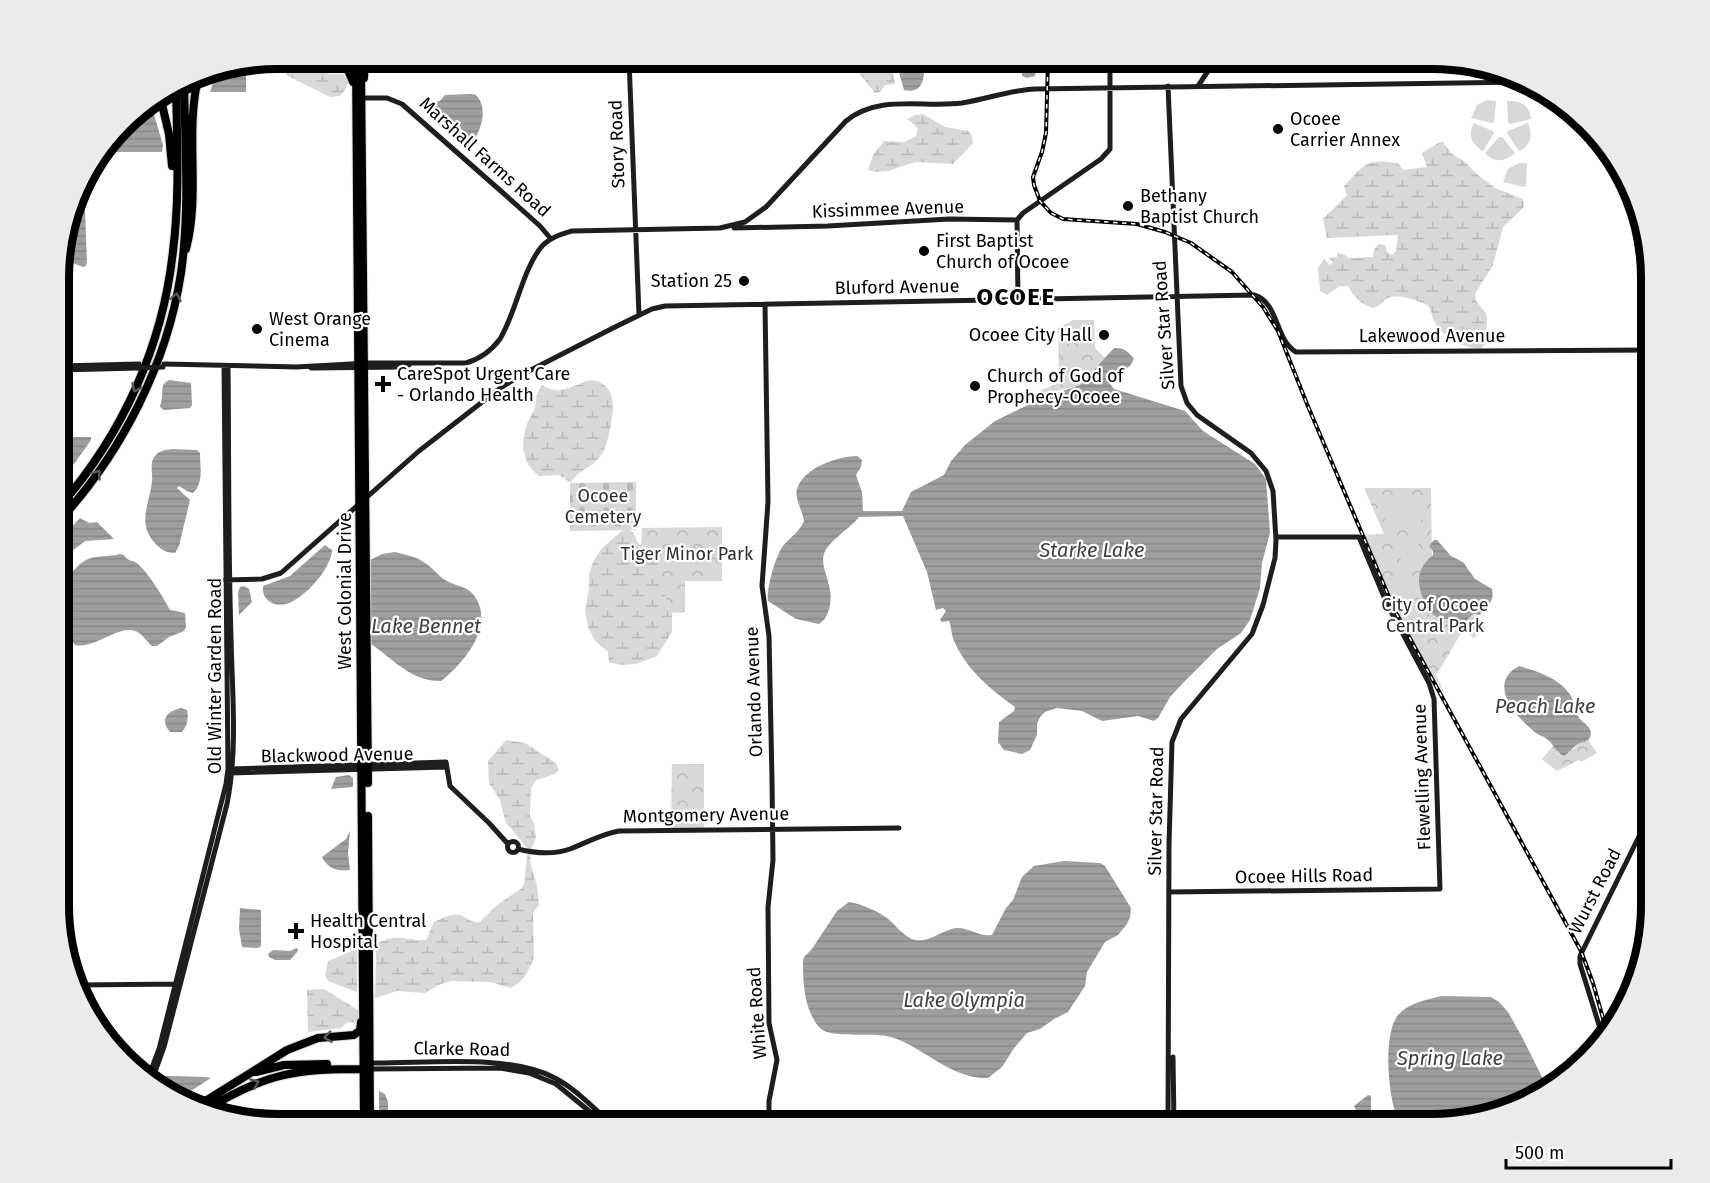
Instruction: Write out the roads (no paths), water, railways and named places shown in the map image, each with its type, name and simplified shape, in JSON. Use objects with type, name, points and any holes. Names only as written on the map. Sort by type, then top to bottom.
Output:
[{"type":"highway","points":[[348,69],[358,98]]},
{"type":"highway","name":"West Colonial Drive","points":[[357,69],[364,317],[361,365],[363,497],[361,647],[365,767],[367,1066],[365,1114]]},
{"type":"highway","points":[[358,98],[362,69]]},
{"type":"highway","points":[[192,144],[202,84]]},
{"type":"highway","points":[[69,510],[108,458],[140,402],[166,334],[190,235],[192,111],[197,86]]},
{"type":"highway","points":[[181,271],[186,183],[184,92]]},
{"type":"highway","points":[[69,495],[108,442],[141,378],[155,338],[174,250],[177,207],[176,96]]},
{"type":"highway","points":[[162,104],[169,134],[173,194],[177,207]]},
{"type":"highway","name":"West Colonial Drive","points":[[360,234],[357,300],[366,480],[360,520],[363,598]]},
{"type":"highway","points":[[357,300],[364,317]]},
{"type":"highway","name":"West Colonial Drive","points":[[363,624],[367,656],[364,1006],[369,1114]]},
{"type":"highway","points":[[361,647],[367,656]]},
{"type":"highway","points":[[206,1101],[298,1044],[324,1037],[356,1034],[360,1028],[364,1006]]},
{"type":"highway","points":[[241,1079],[261,1070],[284,1065],[367,1066]]},
{"type":"highway","points":[[216,1104],[246,1087],[276,1076],[306,1070],[367,1066]]},
{"type":"street","name":"Story Road","points":[[629,69],[639,315]]},
{"type":"street","points":[[1018,300],[1017,221],[1023,213],[1101,159],[1110,149],[1110,69]]},
{"type":"street","points":[[1198,86],[1209,69]]},
{"type":"street","points":[[747,221],[766,207],[846,121],[869,107],[888,104],[963,103],[1026,89],[1504,82]]},
{"type":"street","name":"Silver Star Road","points":[[1168,86],[1179,371],[1184,398],[1197,416],[1251,453],[1266,471],[1273,492],[1276,537],[1275,558],[1263,605],[1252,634],[1181,719],[1173,736],[1169,892],[1171,1097],[1169,1114]]},
{"type":"street","name":"Marshall Farms Road","points":[[358,98],[387,98],[402,104],[538,224],[551,239]]},
{"type":"street","name":"Kissimmee Avenue","points":[[551,239],[572,231],[828,226],[949,219],[1017,221]]},
{"type":"street","name":"Kissimmee Avenue","points":[[726,228],[747,221]]},
{"type":"street","points":[[747,221],[761,228]]},
{"type":"street","points":[[747,221],[753,228]]},
{"type":"street","points":[[69,368],[186,365],[403,367],[414,364],[466,363],[492,349],[503,334],[536,255],[551,239]]},
{"type":"street","name":"Bluford Avenue","points":[[228,580],[262,579],[291,567],[376,484],[499,389],[523,374],[659,307],[1257,295],[1268,306],[1289,346]]},
{"type":"street","points":[[638,300],[643,305],[659,307]]},
{"type":"street","name":"Orlando Avenue","points":[[765,305],[768,502],[762,586],[770,636],[773,829],[773,860],[768,898]]},
{"type":"street","name":"Lakewood Avenue","points":[[1289,346],[1296,352],[1641,350]]},
{"type":"street","name":"Old Winter Garden Road","points":[[151,1071],[178,984],[227,804],[230,771],[230,681],[226,366]]},
{"type":"street","name":"Bluford Avenue","points":[[323,535],[363,497],[419,451]]},
{"type":"street","points":[[366,480],[376,484]]},
{"type":"street","points":[[349,512],[354,513],[360,520]]},
{"type":"street","name":"Flewelling Avenue","points":[[1276,537],[1359,537],[1387,604],[1433,691],[1440,889]]},
{"type":"street","points":[[400,769],[417,764]]},
{"type":"street","name":"Blackwood Avenue","points":[[230,771],[417,764],[446,765]]},
{"type":"street","name":"Montgomery Avenue","points":[[446,765],[450,786],[508,844],[516,843],[518,849],[532,852],[560,852],[608,833],[619,831],[899,828]]},
{"type":"street","name":"Blackwood Avenue","points":[[365,767],[400,769],[446,765]]},
{"type":"street","name":"Wurst Road","points":[[1600,1029],[1580,964],[1581,951],[1641,832]]},
{"type":"street","name":"Ocoee Hills Road","points":[[1169,892],[1440,889]]},
{"type":"street","name":"White Road","points":[[768,898],[769,1023],[777,1060],[769,1101],[769,1114]]},
{"type":"street","points":[[86,985],[178,984]]},
{"type":"street","name":"Old Winter Garden Road","points":[[155,1074],[165,1047],[178,984]]},
{"type":"street","name":"Silver Star Road","points":[[1170,1031],[1171,1097]]},
{"type":"street","name":"Clarke Road","points":[[367,1066],[495,1063],[532,1068],[558,1080],[600,1114]]},
{"type":"street","name":"Clarke Road","points":[[367,1066],[481,1067],[522,1071],[552,1081],[593,1114]]},
{"type":"street","points":[[1171,1097],[1173,1114]]},
{"type":"water","points":[[898,69],[924,69],[920,86],[911,91],[904,90]]},
{"type":"water","points":[[1022,69],[1037,69],[1035,76],[1027,78],[1022,76]]},
{"type":"water","points":[[246,72],[246,92],[210,92],[214,79]]},
{"type":"water","points":[[472,94],[480,100],[483,113],[478,133],[471,144],[468,144],[423,105],[440,101],[445,95]]},
{"type":"water","points":[[153,111],[163,145],[162,152],[112,152],[140,121]]},
{"type":"water","points":[[85,209],[87,264],[84,267],[70,262],[79,214]]},
{"type":"water","name":"Starke Lake","points":[[1114,348],[1126,350],[1134,359],[1130,366],[1111,378],[1110,384],[1114,389],[1185,411],[1203,431],[1255,464],[1266,479],[1270,533],[1262,563],[1260,588],[1250,620],[1241,633],[1217,649],[1183,683],[1170,697],[1154,721],[1138,716],[1102,721],[1082,711],[1057,708],[1045,712],[1040,717],[1037,724],[1037,735],[1030,750],[1022,754],[1004,750],[998,742],[999,722],[1014,711],[1015,707],[973,671],[955,643],[949,621],[940,620],[946,611],[943,608],[936,610],[927,572],[903,516],[859,517],[826,549],[823,560],[831,601],[827,616],[819,624],[796,619],[768,601],[770,581],[777,557],[783,546],[804,521],[796,493],[797,489],[806,475],[814,469],[840,458],[857,456],[862,460],[856,475],[862,492],[863,511],[902,511],[911,492],[944,475],[951,461],[965,445],[995,421],[1042,398],[1080,385]]},
{"type":"water","points":[[169,380],[191,383],[192,405],[190,408],[164,410],[160,407],[163,386]]},
{"type":"water","points":[[69,437],[91,437],[69,471]]},
{"type":"water","points":[[164,450],[197,450],[200,453],[201,469],[199,484],[193,493],[179,486],[177,488],[190,500],[179,546],[175,553],[161,549],[157,545],[150,536],[145,521],[152,482],[153,459]]},
{"type":"water","points":[[80,518],[89,523],[97,522],[114,539],[85,541],[72,551],[69,557],[69,530]]},
{"type":"water","points":[[1437,540],[1451,556],[1463,562],[1475,579],[1492,589],[1491,600],[1480,615],[1473,614],[1466,621],[1444,619],[1435,616],[1428,608],[1422,596],[1419,577],[1423,565],[1433,555],[1429,546]]},
{"type":"water","points":[[325,545],[332,550],[331,557],[317,581],[303,594],[289,603],[279,605],[270,602],[264,596],[263,586],[290,576]]},
{"type":"water","name":"Lake Bennet","points":[[395,552],[422,561],[450,583],[472,593],[479,605],[480,629],[475,642],[459,664],[441,681],[412,674],[371,644],[370,560],[382,554]]},
{"type":"water","points":[[124,555],[137,563],[156,586],[170,610],[185,613],[184,631],[169,637],[157,646],[152,646],[141,634],[132,630],[116,633],[91,644],[75,645],[69,634],[69,578],[78,566],[88,559]]},
{"type":"water","points":[[244,586],[249,589],[252,602],[239,615],[238,592],[240,587]]},
{"type":"water","name":"Peach Lake","points":[[1519,666],[1548,676],[1561,684],[1572,699],[1579,718],[1591,731],[1588,740],[1578,744],[1564,756],[1520,718],[1513,710],[1505,691],[1505,682],[1509,673]]},
{"type":"water","points":[[181,708],[187,710],[188,719],[185,727],[182,732],[170,732],[165,723],[166,716]]},
{"type":"water","points":[[349,775],[353,778],[353,787],[331,789],[336,777]]},
{"type":"water","points":[[350,831],[348,853],[350,870],[333,868],[322,857],[346,839]]},
{"type":"water","name":"Lake Olympia","points":[[1064,861],[1100,863],[1105,866],[1131,908],[1130,917],[1118,935],[1105,942],[1087,972],[1085,986],[1068,1012],[1040,1029],[1027,1033],[1002,1067],[988,1078],[974,1077],[949,1068],[891,1037],[832,1033],[824,1031],[814,1020],[805,996],[804,957],[812,949],[837,911],[849,902],[879,913],[912,939],[929,939],[956,928],[992,935],[1006,908],[1013,900],[1022,877],[1034,866]]},
{"type":"water","points":[[240,908],[261,910],[261,946],[258,948],[242,947],[239,929]]},
{"type":"water","points":[[297,948],[298,951],[290,960],[275,960],[268,954],[273,950],[290,951]]},
{"type":"water","name":"Spring Lake","points":[[1441,996],[1491,997],[1499,1002],[1508,1012],[1544,1081],[1524,1092],[1486,1107],[1459,1112],[1396,1114],[1388,1069],[1390,1038],[1398,1015],[1418,1002]]},
{"type":"water","points":[[162,1077],[211,1078],[188,1093],[173,1086]]},
{"type":"water","points":[[379,1091],[385,1094],[388,1114],[379,1114]]},
{"type":"water","points":[[1368,1095],[1371,1096],[1372,1114],[1358,1114],[1354,1106]]},
{"type":"railway","points":[[1048,69],[1046,133],[1033,177],[1040,201],[1051,213],[1063,219],[1137,224],[1191,243],[1232,272],[1263,307],[1278,331],[1395,611],[1581,951],[1604,1023]]},
{"type":"place","name":"Ocoee Carrier Annex","points":[[1278,129]]},
{"type":"place","name":"Bethany Baptist Church","points":[[1128,206]]},
{"type":"place","name":"First Baptist Church of Ocoee","points":[[924,251]]},
{"type":"place","name":"Station 25","points":[[744,281]]},
{"type":"place","name":"West Orange Cinema","points":[[257,329]]},
{"type":"place","name":"Ocoee City Hall","points":[[1104,335]]},
{"type":"place","name":"CareSpot Urgent Care - Orlando Health","points":[[383,384]]},
{"type":"place","name":"Church of God of Prophecy-Ocoee","points":[[975,386]]},
{"type":"place","name":"Health Central Hospital","points":[[296,931]]},
{"type":"district","name":"OCOEE","points":[[1016,297]]},
{"type":"park label","name":"Ocoee Cemetery","points":[[603,506]]},
{"type":"park label","name":"Tiger Minor Park","points":[[687,554]]},
{"type":"park label","name":"City of Ocoee Central Park","points":[[1435,615]]}]
